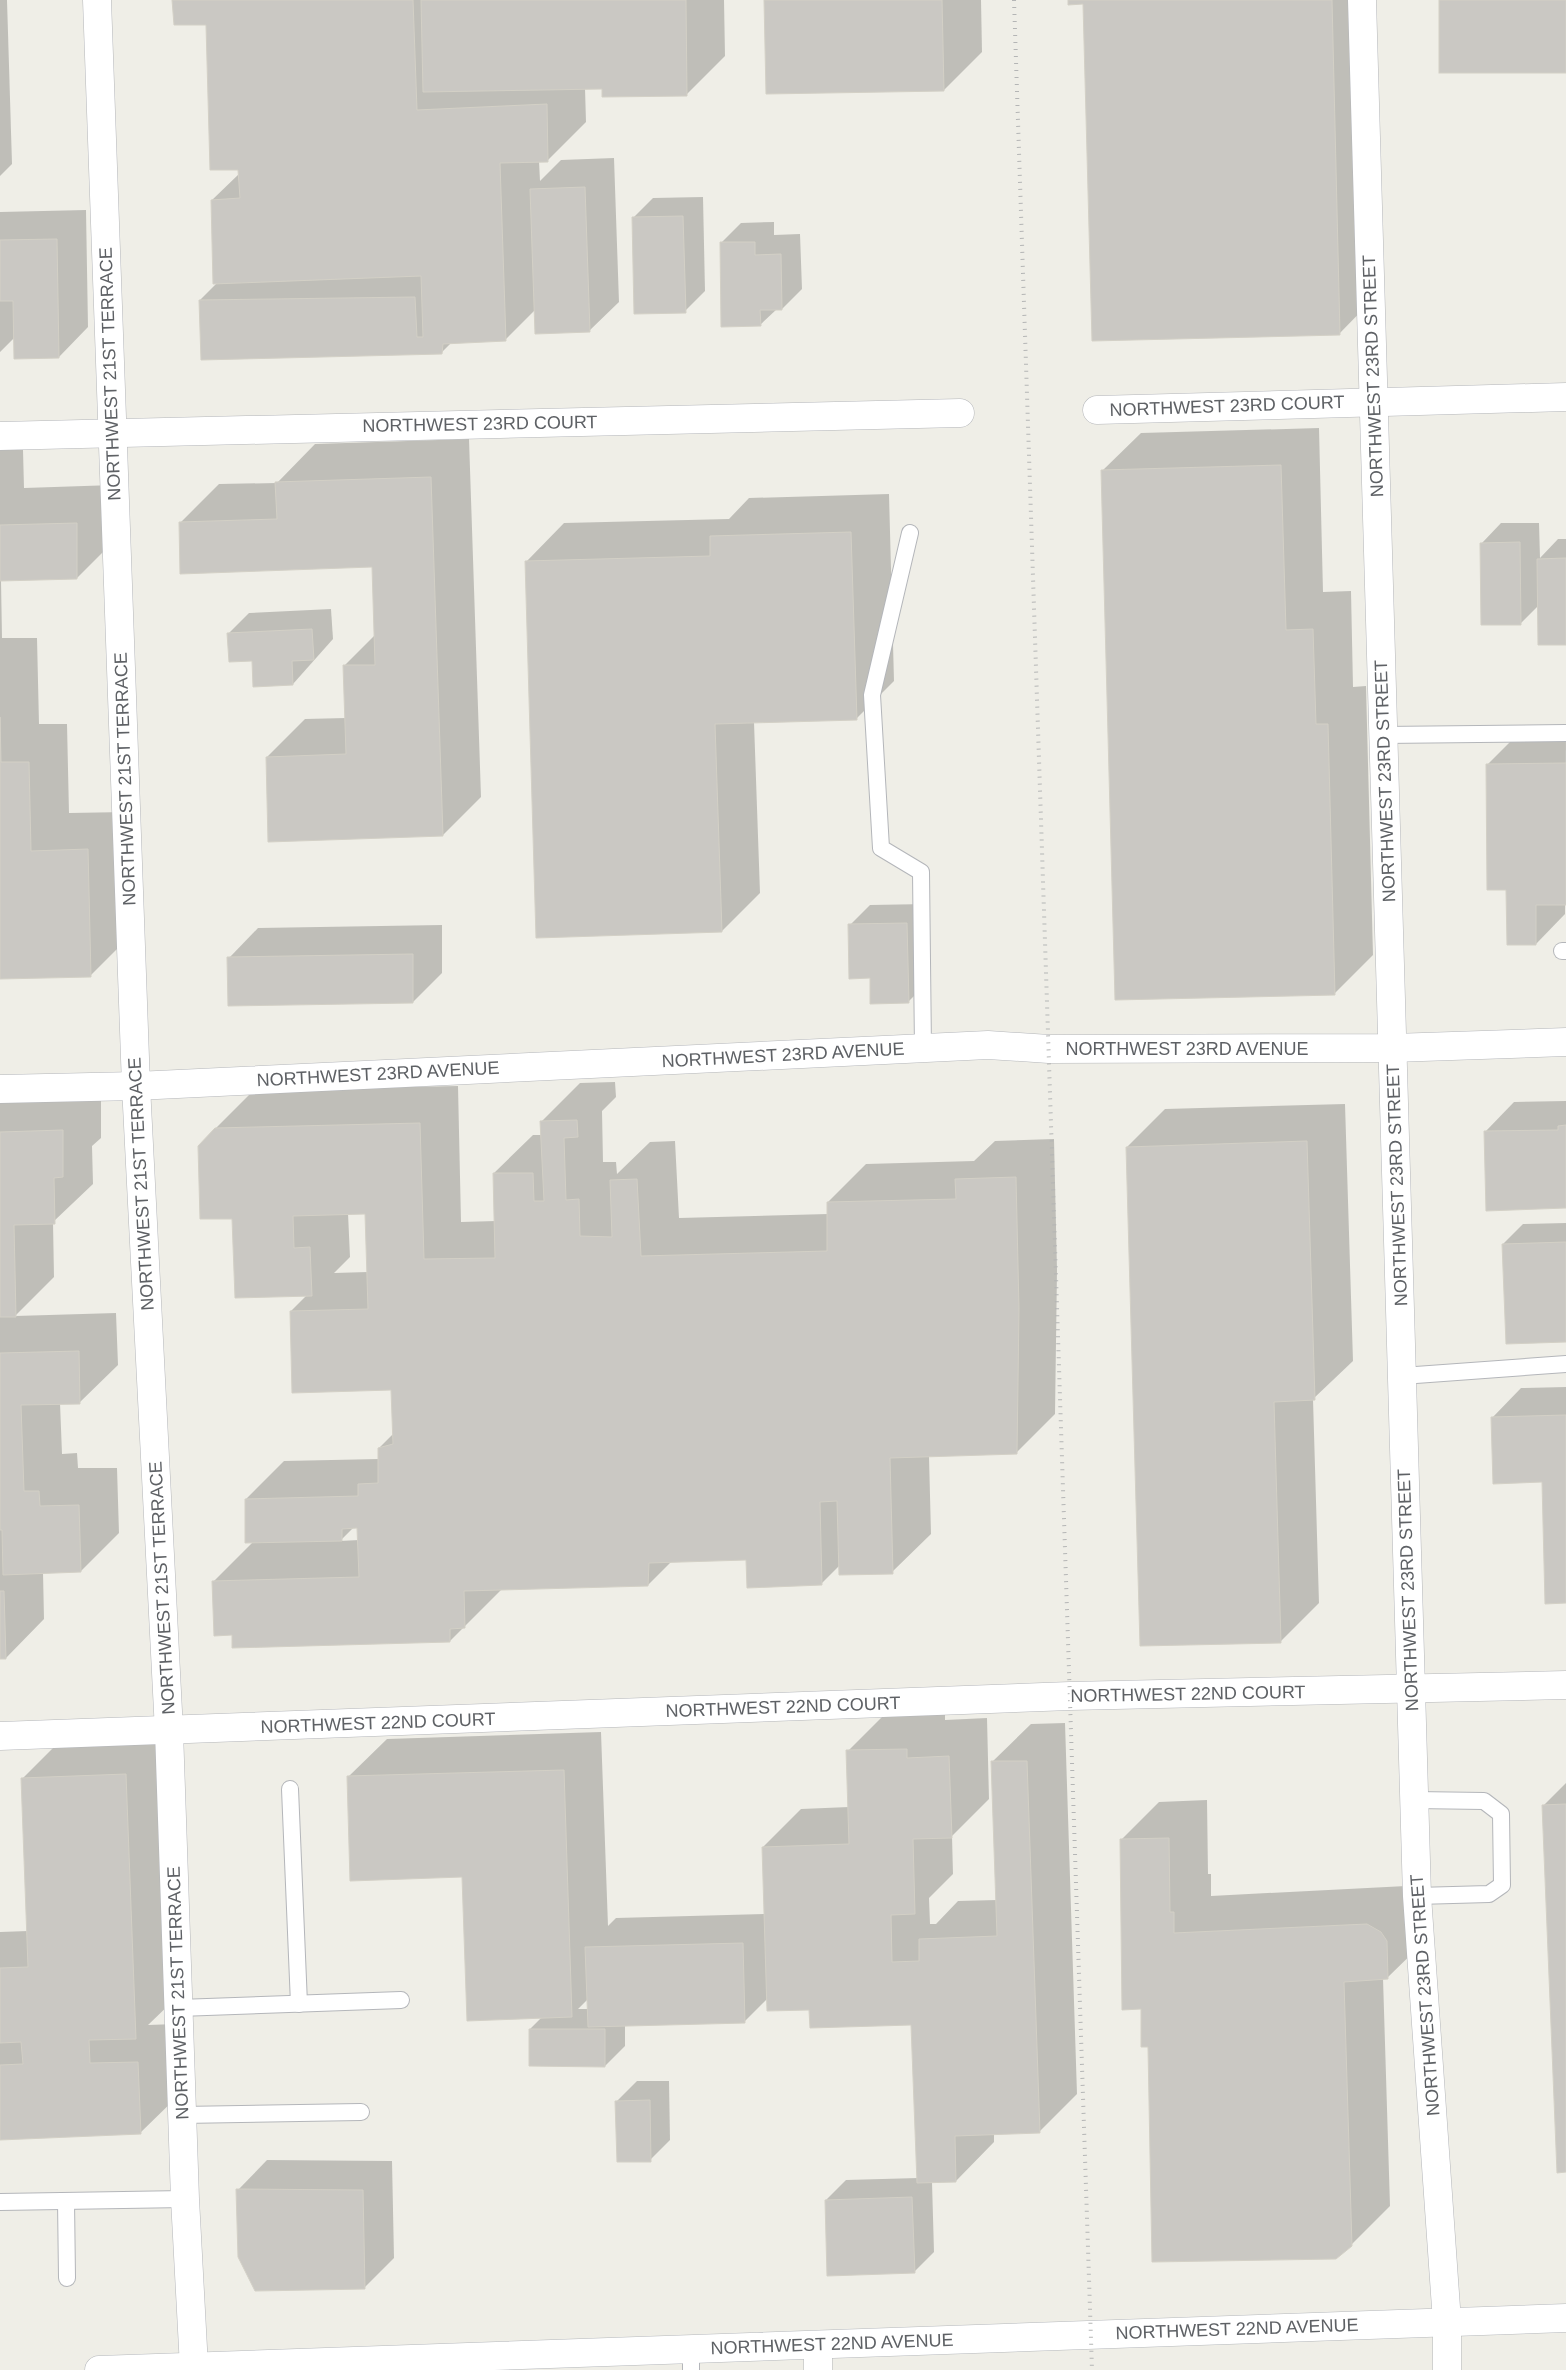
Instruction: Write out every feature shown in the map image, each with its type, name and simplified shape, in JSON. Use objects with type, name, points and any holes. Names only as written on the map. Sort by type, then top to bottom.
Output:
[{"type":"street","name":"NORTHWEST 21ST TERRACE","points":[[97,0],[136,1086],[169,1731],[185,2199],[194,2367]]},
{"type":"street","name":"NORTHWEST 23RD STREET","points":[[1362,0],[1417,1896],[1448,2322],[1447,2370]]},
{"type":"street","name":"NORTHWEST 23RD COURT","points":[[1097,410],[1566,397]]},
{"type":"street","name":"NORTHWEST 23RD COURT","points":[[0,436],[960,414]]},
{"type":"street","name":"NORTHWEST 23RD AVENUE","points":[[0,1089],[136,1086],[988,1045],[1048,1049],[1393,1048],[1566,1042]]},
{"type":"street","name":"NORTHWEST 22ND COURT","points":[[0,1736],[1070,1696],[1411,1690],[1566,1685]]},
{"type":"street","name":"NORTHWEST 22ND AVENUE","points":[[99,2370],[818,2357],[1448,2322],[1566,2318]]},
{"type":"lane","points":[[910,533],[872,695],[881,848],[921,872],[923,1048]]},
{"type":"lane","points":[[1383,735],[1566,734]]},
{"type":"lane","points":[[1402,1376],[1566,1364]]},
{"type":"lane","points":[[290,1789],[298,2004]]},
{"type":"lane","points":[[1415,1800],[1484,1801],[1501,1814],[1502,1885],[1489,1894],[1417,1896]]},
{"type":"lane","points":[[179,2008],[401,2000]]},
{"type":"lane","points":[[182,2115],[361,2112]]},
{"type":"lane","points":[[0,2202],[185,2199]]},
{"type":"lane","points":[[66,2201],[67,2278]]},
{"type":"building","points":[[172,0],[413,0],[417,110],[547,104],[548,162],[500,163],[506,341],[443,344],[442,354],[201,360],[199,300],[415,297],[417,337],[423,337],[421,276],[213,284],[211,200],[240,198],[238,170],[210,170],[206,25],[174,25]]},
{"type":"building","points":[[421,0],[686,0],[687,96],[602,97],[602,89],[423,92]]},
{"type":"building","points":[[764,0],[942,0],[944,91],[766,94]]},
{"type":"building","points":[[1068,0],[1332,0],[1340,335],[1092,341],[1083,4],[1068,5]]},
{"type":"building","points":[[1439,0],[1566,0],[1566,73],[1439,73]]},
{"type":"building","points":[[585,187],[590,332],[535,334],[530,189]]},
{"type":"building","points":[[683,216],[686,313],[634,314],[632,217]]},
{"type":"building","points":[[57,239],[59,358],[14,359],[13,301],[0,301],[0,240]]},
{"type":"building","points":[[720,242],[755,242],[755,255],[781,254],[782,310],[760,310],[761,326],[721,327]]},
{"type":"building","points":[[1281,465],[1286,630],[1313,629],[1316,724],[1328,724],[1335,995],[1115,1000],[1101,470]]},
{"type":"building","points":[[431,477],[443,836],[268,842],[266,757],[346,754],[343,665],[375,665],[372,567],[180,574],[179,522],[277,519],[275,482]]},
{"type":"building","points":[[77,523],[77,579],[0,581],[0,525]]},
{"type":"building","points":[[851,532],[857,720],[715,724],[722,932],[536,938],[525,561],[710,556],[710,536]]},
{"type":"building","points":[[1520,542],[1521,625],[1481,625],[1480,543]]},
{"type":"building","points":[[1566,558],[1566,645],[1538,645],[1537,559]]},
{"type":"building","points":[[312,629],[314,660],[292,661],[293,685],[253,687],[252,661],[229,662],[227,633]]},
{"type":"building","points":[[0,717],[1,762],[29,762],[31,851],[88,849],[91,977],[0,979]]},
{"type":"building","points":[[1566,763],[1566,905],[1536,905],[1536,945],[1507,945],[1506,890],[1487,890],[1486,764]]},
{"type":"building","points":[[907,923],[909,1003],[870,1004],[870,978],[849,979],[848,924]]},
{"type":"building","points":[[413,954],[413,1003],[228,1006],[227,957]]},
{"type":"building","points":[[577,1120],[578,1137],[564,1138],[566,1200],[579,1199],[580,1236],[612,1237],[610,1180],[637,1179],[641,1256],[827,1251],[827,1202],[956,1199],[955,1179],[1016,1177],[1019,1309],[1017,1454],[890,1458],[893,1574],[839,1575],[837,1501],[820,1502],[822,1585],[747,1588],[746,1560],[649,1563],[648,1586],[464,1591],[465,1628],[450,1629],[450,1642],[232,1648],[232,1635],[214,1636],[212,1581],[359,1577],[357,1528],[342,1529],[342,1541],[245,1543],[245,1499],[358,1496],[358,1484],[378,1483],[378,1448],[393,1444],[391,1390],[292,1393],[290,1311],[368,1309],[365,1214],[293,1216],[294,1248],[310,1247],[312,1296],[235,1298],[232,1219],[200,1219],[198,1146],[215,1128],[420,1123],[424,1259],[495,1258],[493,1173],[533,1173],[534,1201],[544,1201],[540,1121]]},
{"type":"building","points":[[1566,1125],[1566,1208],[1486,1211],[1484,1131],[1558,1130],[1558,1126]]},
{"type":"building","points":[[63,1130],[63,1177],[54,1178],[55,1224],[14,1225],[16,1317],[0,1317],[0,1132]]},
{"type":"building","points":[[1307,1141],[1315,1400],[1274,1402],[1281,1643],[1140,1646],[1126,1147]]},
{"type":"building","points":[[1566,1242],[1566,1342],[1506,1344],[1502,1244]]},
{"type":"building","points":[[79,1351],[80,1404],[21,1405],[24,1491],[39,1491],[40,1506],[79,1505],[81,1572],[3,1575],[2,1530],[0,1530],[0,1353]]},
{"type":"building","points":[[1566,1415],[1566,1603],[1545,1604],[1542,1482],[1493,1484],[1491,1417]]},
{"type":"building","points":[[0,1591],[4,1591],[6,1659],[0,1659]]},
{"type":"building","points":[[907,1749],[907,1758],[949,1756],[952,1838],[913,1839],[915,1914],[891,1915],[892,1962],[919,1961],[919,1939],[997,1936],[991,1761],[1027,1761],[1040,2133],[955,2136],[956,2182],[917,2183],[911,2025],[810,2028],[809,2010],[767,2011],[762,1847],[849,1844],[846,1750]]},
{"type":"building","points":[[564,1770],[572,2017],[467,2021],[462,1877],[350,1881],[347,1776]]},
{"type":"building","points":[[126,1774],[136,2039],[89,2040],[90,2063],[138,2062],[141,2134],[0,2140],[0,2065],[23,2064],[21,2042],[0,2043],[0,1968],[28,1967],[21,1778]]},
{"type":"building","points":[[1566,1804],[1566,2172],[1557,2173],[1542,1805]]},
{"type":"building","points":[[1169,1838],[1170,1912],[1174,1912],[1174,1933],[1367,1924],[1381,1932],[1387,1941],[1388,1979],[1344,1982],[1352,2246],[1336,2259],[1152,2262],[1148,2047],[1141,2047],[1141,2009],[1122,2010],[1120,1839]]},
{"type":"building","points":[[743,1943],[745,2023],[588,2027],[585,1947]]},
{"type":"building","points":[[529,2029],[605,2029],[605,2067],[529,2066]]},
{"type":"building","points":[[650,2100],[651,2162],[617,2162],[615,2101]]},
{"type":"building","points":[[236,2189],[363,2190],[365,2289],[255,2291],[238,2257]]},
{"type":"building","points":[[912,2197],[915,2273],[827,2276],[825,2200]]},
{"type":"railway","points":[[1014,0],[1092,2370]]}]
